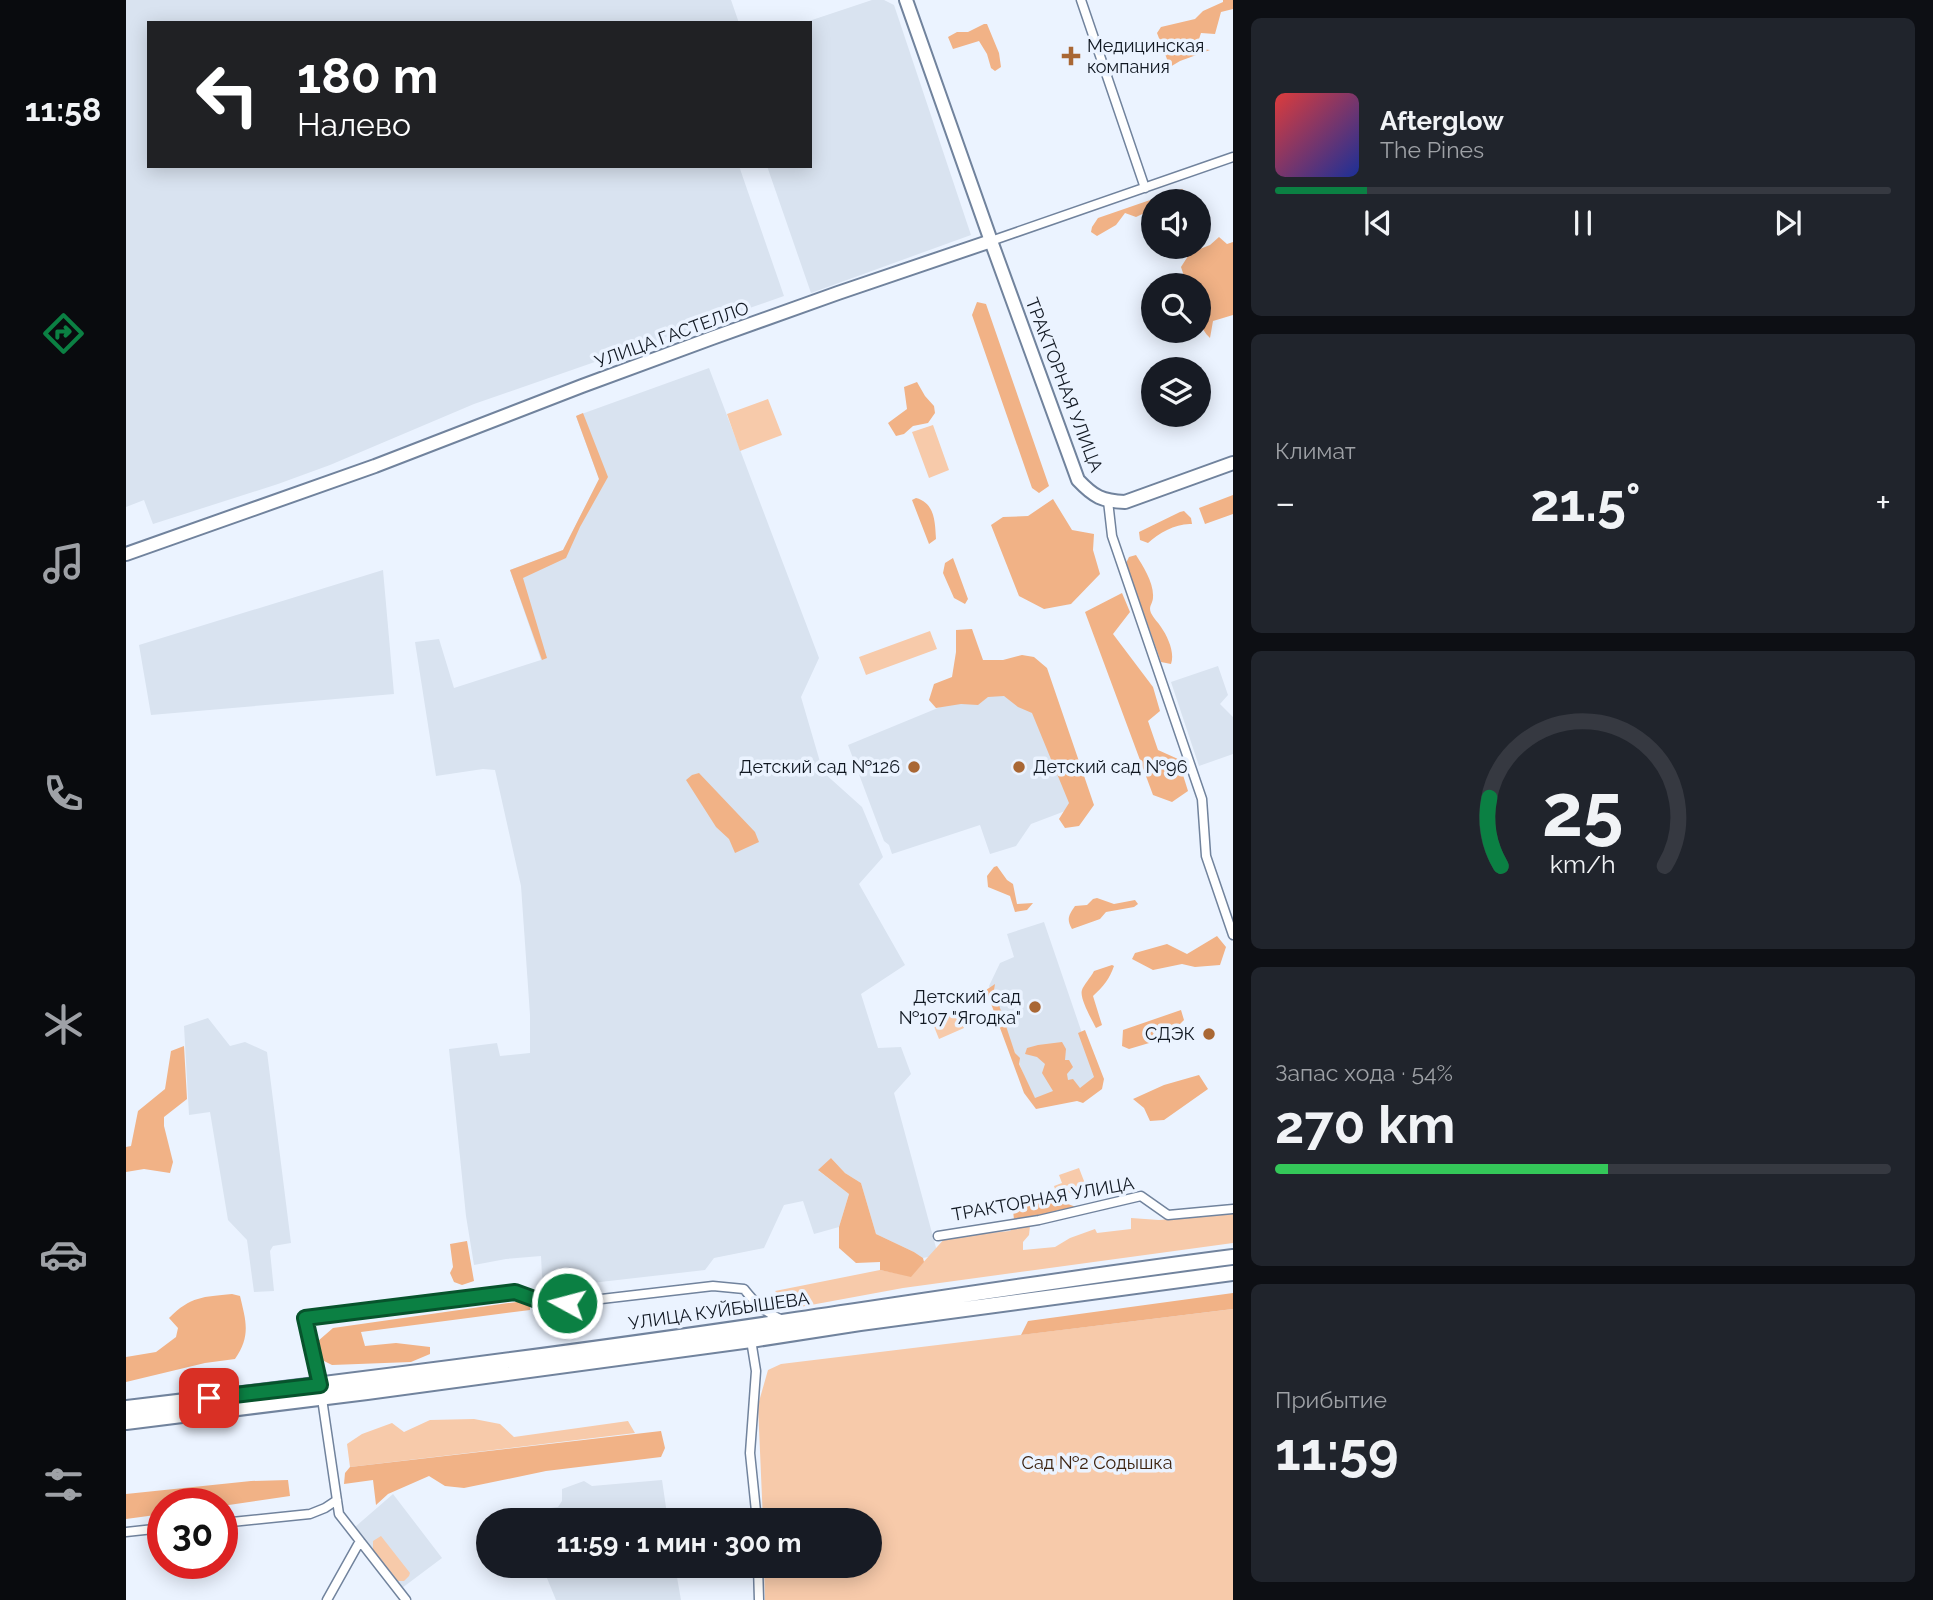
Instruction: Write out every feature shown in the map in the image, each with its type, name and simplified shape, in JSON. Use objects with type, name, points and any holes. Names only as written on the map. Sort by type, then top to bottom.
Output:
[{"type":"highway","name":"УЛИЦА КУЙБЫШЕВА","points":[[126,1422],[944,1297],[1233,1257]]},
{"type":"highway","name":"УЛИЦА КУЙБЫШЕВА","points":[[126,1408],[321,1391],[751,1340],[900,1317],[1233,1273]]},
{"type":"main road","name":"ТРАКТОРНАЯ УЛИЦА","points":[[906,0],[1078,480],[1092,494],[1108,501]]},
{"type":"main road","name":"УЛИЦА ГАСТЕЛЛО","points":[[126,554],[375,466],[699,343],[991,240]]},
{"type":"main road","points":[[1108,501],[1125,502],[1233,463]]},
{"type":"street","points":[[1082,0],[1145,188]]},
{"type":"street","name":"УЛИЦА ГАСТЕЛЛО","points":[[991,240],[1233,157]]},
{"type":"street","points":[[1108,501],[1112,536],[1202,799],[1206,856],[1233,935]]},
{"type":"street","name":"ТРАКТОРНАЯ УЛИЦА","points":[[937,1236],[1039,1220],[1141,1196],[1168,1215],[1233,1209]]},
{"type":"street","points":[[406,1600],[339,1514],[321,1391],[305,1318],[515,1292],[544,1301],[567,1303],[713,1286],[744,1289],[758,1306],[771,1315],[788,1321]]},
{"type":"street","points":[[751,1340],[756,1371],[750,1454],[756,1508]]},
{"type":"street","points":[[238,1521],[310,1514],[337,1500]]},
{"type":"street","points":[[126,1532],[147,1530]]},
{"type":"street","points":[[327,1600],[360,1541]]},
{"type":"street","points":[[758,1578],[759,1600]]},
{"type":"shaded area","points":[[126,0],[731,0],[738,21],[147,21],[147,168],[740,168],[784,296],[474,404],[278,484],[153,524],[144,500],[126,507]]},
{"type":"shaded area","points":[[872,0],[884,0],[894,5],[971,235],[811,293],[768,168],[812,168],[812,21],[809,21]]},
{"type":"shaded area","points":[[1223,0],[1233,0],[1233,9],[1221,12],[1215,34],[1201,33],[1196,48],[1210,50],[1170,67],[1157,33],[1161,27],[1195,19],[1203,11]]},
{"type":"shaded area","points":[[987,24],[999,53],[1001,67],[995,71],[991,68],[979,41],[953,49],[948,37]]},
{"type":"shaded area","points":[[1141,203],[1141,215],[1136,217],[1125,213],[1116,225],[1097,236],[1091,232],[1098,218]]},
{"type":"shaded area","points":[[1219,237],[1227,244],[1233,242],[1233,315],[1213,321],[1211,332],[1211,273],[1183,273],[1181,267],[1186,259],[1211,259],[1211,244]]},
{"type":"shaded area","points":[[977,302],[986,304],[1049,486],[1039,493],[1032,488],[972,315]]},
{"type":"shaded area","points":[[709,368],[819,658],[801,697],[823,772],[862,807],[883,857],[859,884],[905,965],[861,994],[878,1048],[901,1047],[911,1074],[894,1093],[938,1255],[923,1258],[876,1234],[861,1183],[845,1173],[831,1158],[819,1171],[849,1194],[839,1227],[814,1234],[803,1201],[784,1205],[764,1248],[714,1258],[705,1270],[548,1288],[542,1276],[541,1256],[474,1265],[466,1216],[449,1049],[497,1043],[500,1056],[530,1053],[521,886],[495,770],[483,769],[436,776],[415,642],[439,639],[454,688],[541,660],[510,570],[563,550],[599,479],[576,416]]},
{"type":"shaded area","points":[[917,382],[934,406],[935,413],[928,423],[913,426],[904,434],[896,436],[888,423],[907,409],[904,387]]},
{"type":"shaded area","points":[[583,413],[608,477],[566,558],[523,578],[547,658],[542,660],[510,570],[563,550],[599,479],[576,416]]},
{"type":"shaded area","points":[[1233,495],[1233,514],[1205,524],[1199,508]]},
{"type":"shaded area","points":[[916,498],[927,504],[933,514],[936,539],[929,544],[912,500]]},
{"type":"shaded area","points":[[1053,499],[1072,530],[1094,534],[1093,550],[1100,574],[1071,604],[1044,609],[1019,596],[991,525],[1003,517],[1028,516]]},
{"type":"shaded area","points":[[1184,511],[1191,518],[1192,524],[1168,529],[1148,543],[1140,540],[1139,532]]},
{"type":"shaded area","points":[[1136,555],[1152,586],[1150,611],[1168,640],[1172,655],[1171,664],[1161,662],[1126,563],[1129,557]]},
{"type":"shaded area","points":[[953,558],[968,599],[965,604],[954,598],[943,573],[945,563]]},
{"type":"shaded area","points":[[383,570],[394,694],[151,715],[139,645]]},
{"type":"shaded area","points":[[1122,593],[1130,612],[1113,634],[1153,687],[1160,711],[1148,721],[1158,750],[1178,759],[1188,791],[1172,802],[1153,795],[1085,612]]},
{"type":"shaded area","points":[[972,629],[983,660],[1003,660],[1022,655],[1034,657],[1047,668],[1094,805],[1079,826],[1065,828],[1059,819],[1069,803],[1032,713],[1018,707],[1004,696],[988,697],[978,705],[961,704],[936,708],[929,700],[934,684],[952,677],[956,630]]},
{"type":"shaded area","points":[[1218,666],[1228,695],[1220,704],[1233,717],[1233,754],[1199,766],[1171,682]]},
{"type":"shaded area","points":[[1028,671],[1081,805],[1031,824],[1016,846],[990,854],[980,825],[892,854],[889,845],[884,841],[848,745]]},
{"type":"shaded area","points":[[699,773],[755,832],[759,842],[735,853],[729,839],[716,827],[686,780]]},
{"type":"shaded area","points":[[997,866],[1013,884],[1017,904],[1033,903],[1027,910],[1015,912],[1010,896],[988,887],[987,876]]},
{"type":"shaded area","points":[[1097,898],[1114,904],[1135,900],[1138,904],[1106,912],[1100,919],[1072,929],[1069,917],[1075,906],[1087,905]]},
{"type":"shaded area","name":"Детский сад №107 \"Ягодка\"","points":[[1044,922],[1099,1083],[1035,1104],[989,986],[1000,963],[1014,957],[1007,934]]},
{"type":"shaded area","points":[[1217,936],[1226,947],[1220,965],[1195,967],[1182,964],[1153,970],[1132,959],[1135,953],[1167,944],[1187,954]]},
{"type":"shaded area","points":[[1114,966],[1108,978],[1093,996],[1102,1025],[1096,1028],[1084,1003],[1082,990],[1094,971]]},
{"type":"shaded area","points":[[995,984],[994,990],[1015,1053],[1020,1058],[1019,1064],[1035,1098],[1053,1091],[1042,1073],[1045,1064],[1037,1057],[1025,1054],[1027,1048],[1062,1042],[1066,1049],[1065,1060],[1069,1060],[1073,1067],[1067,1074],[1068,1080],[1073,1079],[1080,1088],[1094,1077],[1078,1033],[1085,1030],[1104,1079],[1102,1089],[1083,1103],[1077,1101],[1036,1109],[1024,1093],[986,990]]},
{"type":"shaded area","points":[[1181,1010],[1184,1020],[1166,1038],[1129,1049],[1122,1046],[1123,1030]]},
{"type":"shaded area","points":[[208,1018],[230,1046],[245,1042],[267,1052],[291,1243],[273,1246],[270,1251],[274,1291],[254,1292],[247,1240],[228,1220],[210,1112],[189,1115],[184,1026]]},
{"type":"shaded area","points":[[184,1046],[187,1099],[164,1117],[173,1162],[170,1173],[144,1169],[126,1172],[126,1147],[131,1146],[138,1111],[165,1089],[171,1051]]},
{"type":"shaded area","points":[[1199,1075],[1208,1089],[1164,1120],[1150,1121],[1144,1108],[1133,1099],[1164,1085]]},
{"type":"shaded area","points":[[831,1158],[845,1173],[861,1183],[876,1234],[923,1258],[924,1262],[911,1277],[880,1270],[880,1262],[856,1263],[839,1248],[839,1227],[849,1194],[818,1170]]},
{"type":"shaded area","points":[[1049,1197],[1076,1207],[1014,1220],[1013,1210],[1019,1205]]},
{"type":"shaded area","points":[[467,1241],[474,1281],[462,1285],[454,1282],[450,1273],[453,1267],[450,1244]]},
{"type":"shaded area","points":[[1233,1293],[1233,1309],[1021,1335],[1028,1321]]},
{"type":"shaded area","points":[[232,1294],[240,1296],[246,1328],[243,1343],[235,1359],[205,1363],[126,1382],[126,1357],[156,1352],[176,1337],[178,1328],[169,1318],[184,1305],[198,1299]]},
{"type":"shaded area","points":[[530,1300],[530,1310],[361,1332],[365,1346],[396,1343],[430,1347],[430,1354],[411,1362],[332,1365],[320,1359],[318,1341],[333,1328]]},
{"type":"shaded area","points":[[661,1431],[665,1448],[661,1457],[546,1471],[464,1488],[445,1486],[429,1476],[388,1494],[376,1505],[373,1480],[344,1484],[345,1473],[350,1467]]},
{"type":"shaded area","points":[[288,1480],[290,1496],[238,1504],[238,1488],[184,1488]]},
{"type":"shaded area","points":[[662,1480],[666,1508],[551,1508],[558,1507],[562,1501],[562,1489],[584,1481],[592,1486]]},
{"type":"shaded area","points":[[147,1492],[147,1516],[126,1519],[126,1494]]},
{"type":"shaded area","points":[[393,1494],[442,1558],[402,1588],[355,1527]]},
{"type":"shaded area","points":[[547,1578],[677,1578],[681,1600],[556,1600]]},
{"type":"green space","points":[[768,399],[782,435],[740,451],[727,414]]},
{"type":"green space","points":[[933,425],[949,470],[929,478],[912,432]]},
{"type":"green space","points":[[930,631],[937,649],[866,675],[859,657]]},
{"type":"green space","points":[[956,1008],[964,1028],[939,1039],[931,1019]]},
{"type":"green space","points":[[1079,1168],[1089,1194],[1084,1196],[1055,1189],[1054,1186],[1062,1183],[1059,1175]]},
{"type":"green space","points":[[1233,1214],[1233,1243],[903,1288],[800,1307],[789,1304],[775,1291],[880,1270],[911,1276],[946,1237],[1010,1231],[1014,1227],[1030,1226],[1029,1235],[1023,1242],[1023,1250],[1055,1247],[1095,1229],[1097,1233],[1131,1229],[1131,1218],[1159,1220]]},
{"type":"green space","name":"Сад №2 Содышка","points":[[1233,1309],[1233,1600],[765,1600],[764,1578],[882,1578],[882,1508],[762,1508],[758,1405],[768,1370],[781,1364]]},
{"type":"green space","points":[[474,1419],[500,1424],[514,1437],[628,1421],[635,1433],[350,1467],[347,1444],[362,1434],[392,1423],[404,1432],[430,1420]]},
{"type":"green space","points":[[381,1536],[410,1573],[404,1581],[398,1581],[373,1550],[373,1541]]},
{"type":"place","name":"Медицинская компания","points":[[1071,56]]},
{"type":"place","name":"Детский сад №126","points":[[914,767]]},
{"type":"place","name":"Детский сад №96","points":[[1019,767]]},
{"type":"place","name":"Детский сад №107 \"Ягодка\"","points":[[1035,1007]]},
{"type":"place","name":"СДЭК","points":[[1209,1034]]},
{"type":"route","points":[[209,1398],[320,1385],[305,1318],[515,1292],[537,1300],[567,1303]]}]
